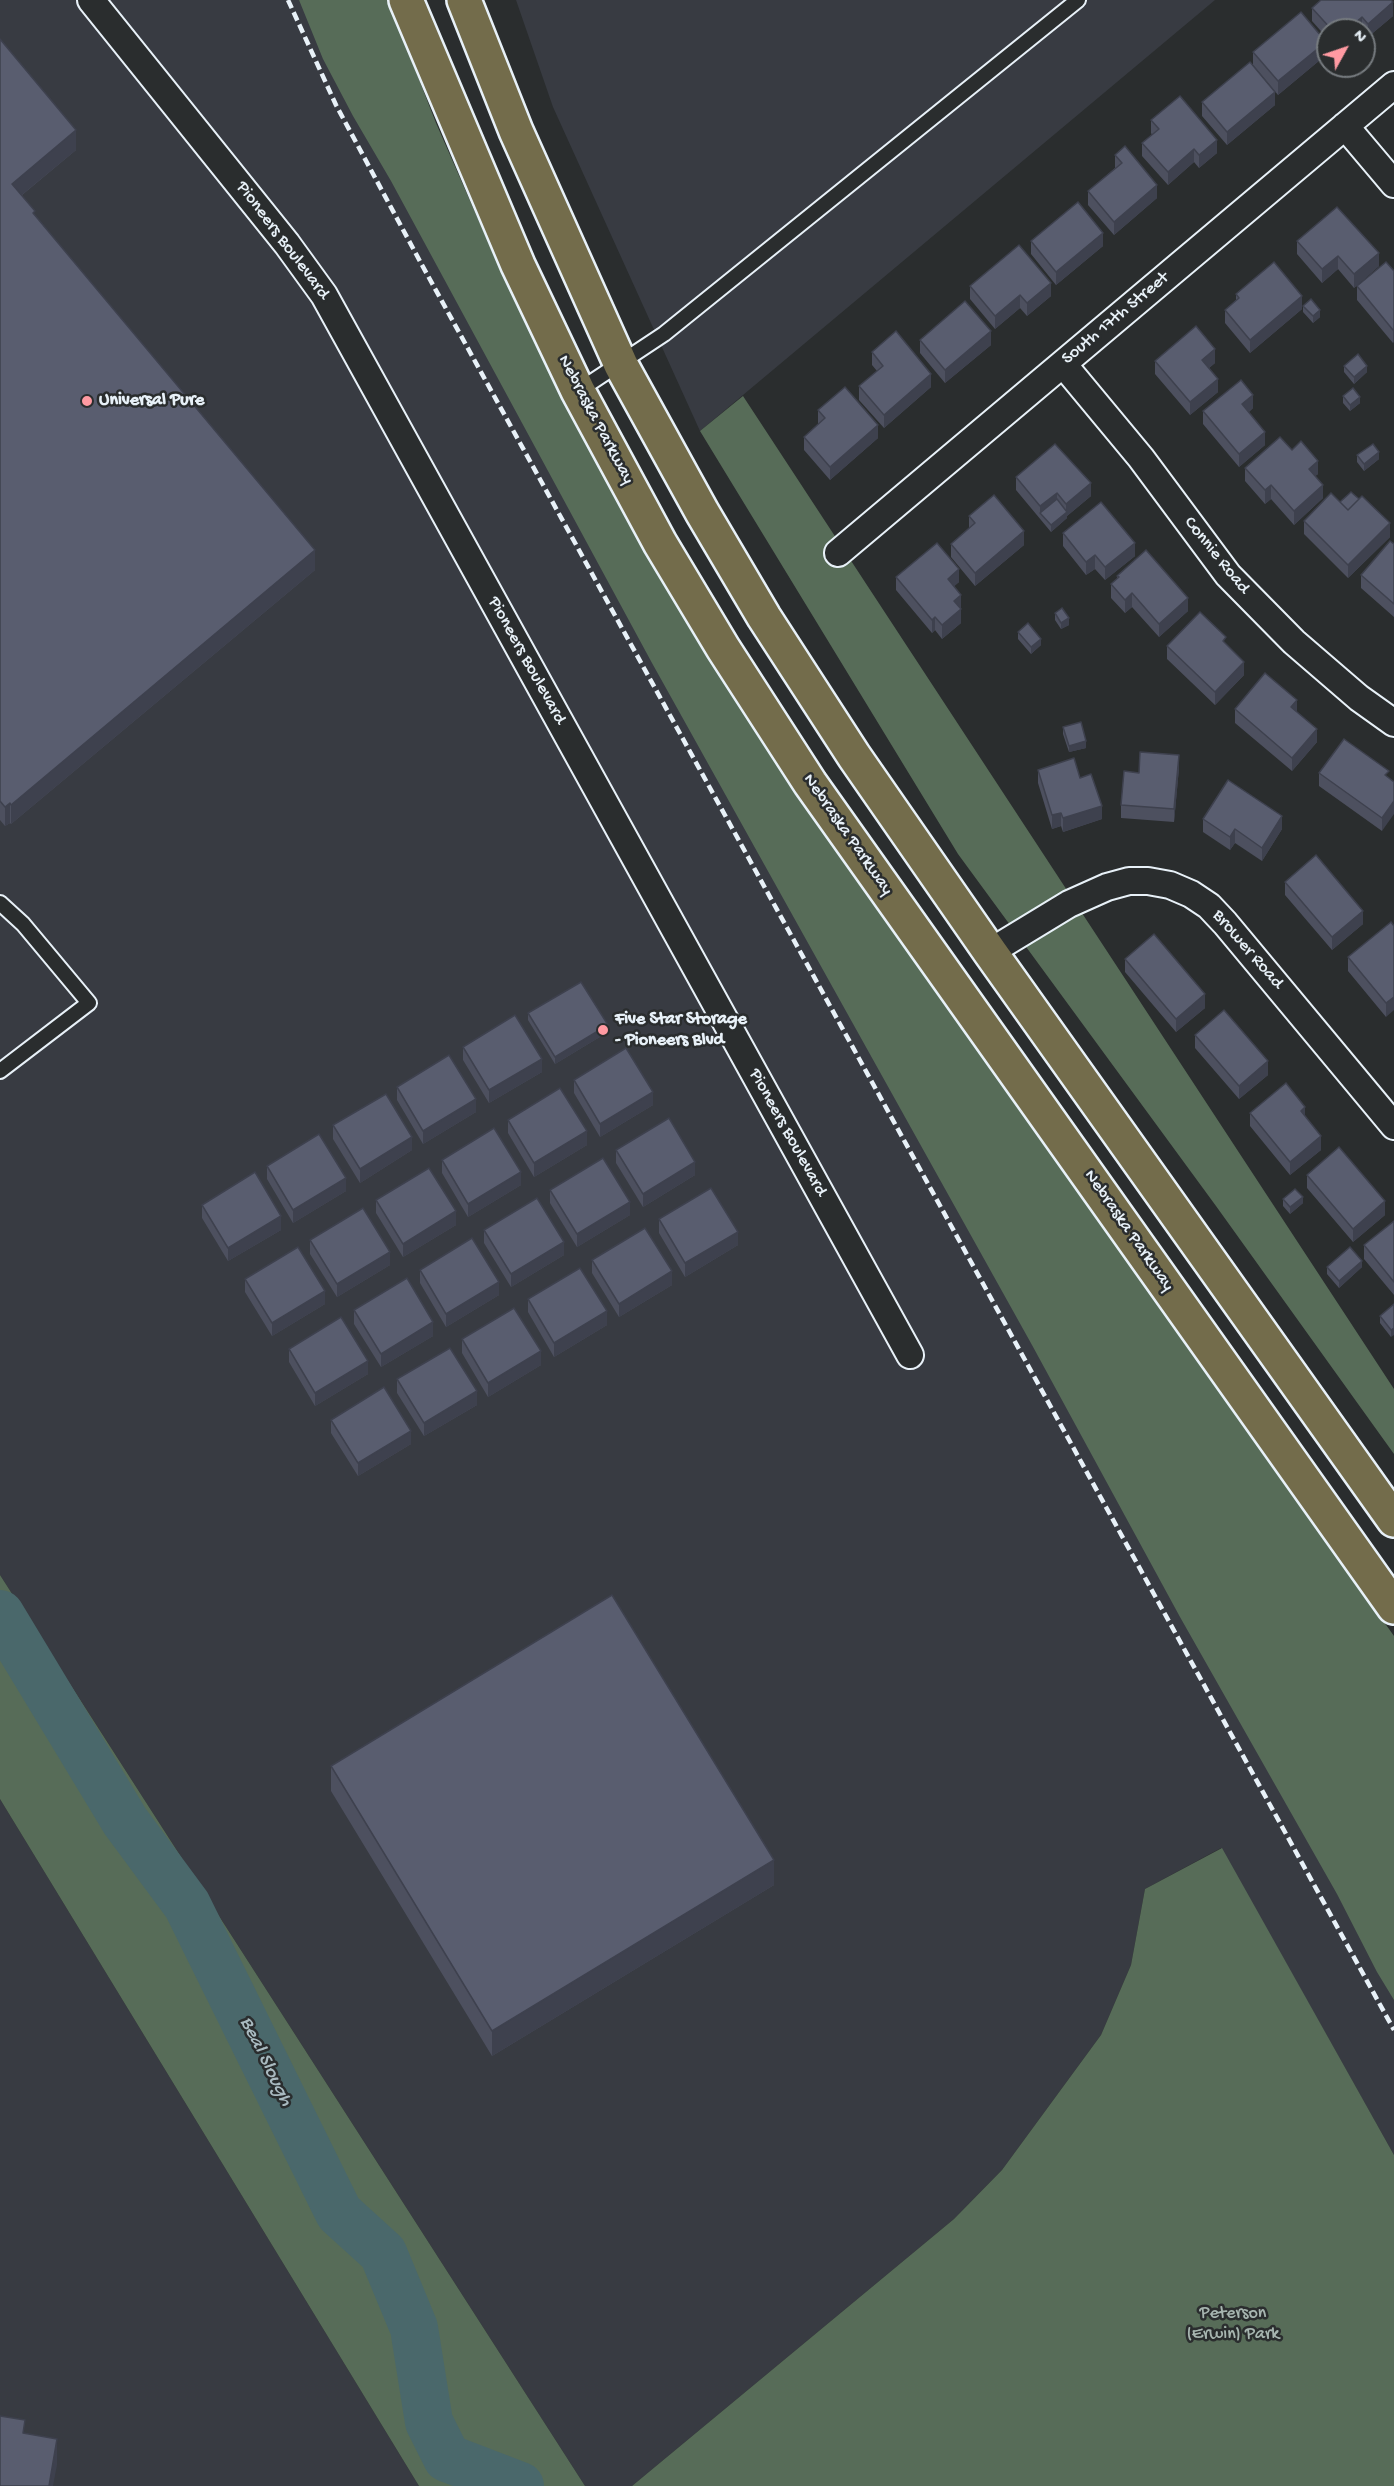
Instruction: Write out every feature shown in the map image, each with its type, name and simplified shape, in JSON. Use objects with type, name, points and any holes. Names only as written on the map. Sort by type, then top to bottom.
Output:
[{"type":"main road","name":"Nebraska Parkway","points":[[406,0],[518,265],[578,391],[660,543],[700,610],[810,783],[1394,1607]]},
{"type":"main road","points":[[464,0],[516,131],[621,365],[702,512],[774,633],[854,756],[990,952],[1394,1520]]},
{"type":"street","name":"Pioneers Boulevard","points":[[91,0],[287,244],[324,295],[910,1355]]},
{"type":"street","name":"South 17th Street","points":[[838,553],[1394,85]]},
{"type":"street","points":[[1345,126],[1394,184]]},
{"type":"street","name":"Connie Road","points":[[1063,364],[1141,458],[1227,575],[1294,642],[1359,698],[1394,723]]},
{"type":"street","name":"Brower Road","points":[[990,952],[1069,904],[1107,886],[1129,881],[1148,881],[1170,885],[1191,894],[1209,906],[1225,923],[1394,1126]]},
{"type":"lane","points":[[578,391],[621,365],[664,334],[1078,0]]},
{"type":"lane","points":[[0,903],[23,924],[89,1003],[0,1071]]},
{"type":"shaded area","points":[[0,0],[326,0],[1394,1850],[1394,2155],[1221,1848],[1145,1889],[1131,1965],[1101,2035],[1002,2170],[954,2219],[632,2486],[585,2486],[0,1575]]},
{"type":"shaded area","points":[[516,0],[1215,0],[700,431],[553,107]]},
{"type":"shaded area","points":[[0,1799],[419,2486],[0,2486]]},
{"type":"green space","points":[[299,0],[388,0],[436,123],[503,276],[537,347],[627,517],[714,664],[807,807],[899,940],[1394,1636],[1394,2000],[652,663],[391,181],[353,116],[323,59]]},
{"type":"green space","points":[[743,396],[1394,1389],[1394,1454],[958,854],[700,431]]},
{"type":"green space","points":[[0,1575],[585,2486],[419,2486],[0,1799]]},
{"type":"green space","name":"Peterson (Erwin) Park","points":[[1222,1848],[1394,2155],[1394,2486],[632,2486],[954,2219],[1002,2170],[1101,2035],[1131,1965],[1145,1889]]},
{"type":"building","points":[[1321,0],[1391,0],[1393,2],[1375,18],[1321,18],[1312,8]]},
{"type":"building","points":[[1301,12],[1316,30],[1316,50],[1278,81],[1253,52]]},
{"type":"building","name":"Universal Pure","points":[[0,39],[76,130],[12,184],[35,211],[33,213],[315,550],[11,805],[10,803],[5,807],[0,801]]},
{"type":"building","points":[[1250,62],[1275,92],[1227,132],[1202,102]]},
{"type":"building","points":[[1180,96],[1217,140],[1199,155],[1194,149],[1168,172],[1142,143],[1159,129],[1151,120]]},
{"type":"building","points":[[1125,146],[1157,185],[1114,222],[1088,191],[1122,163],[1115,155]]},
{"type":"building","points":[[1078,202],[1103,233],[1056,272],[1031,241]]},
{"type":"building","points":[[1337,207],[1379,253],[1354,274],[1338,256],[1322,269],[1297,241]]},
{"type":"building","points":[[1019,245],[1051,283],[1027,303],[1020,295],[995,316],[970,286]]},
{"type":"building","points":[[1274,262],[1302,296],[1250,340],[1225,310],[1239,298],[1236,294]]},
{"type":"building","points":[[1386,262],[1394,271],[1393,330],[1357,286]]},
{"type":"building","points":[[1311,299],[1320,310],[1313,316],[1303,306]]},
{"type":"building","points":[[965,301],[991,331],[945,370],[920,340]]},
{"type":"building","points":[[1196,326],[1215,349],[1202,360],[1218,379],[1190,402],[1155,361]]},
{"type":"building","points":[[896,331],[931,374],[884,415],[859,386],[883,366],[872,352]]},
{"type":"building","points":[[1358,354],[1367,366],[1354,377],[1344,366]]},
{"type":"building","points":[[1241,380],[1253,395],[1242,404],[1265,432],[1239,454],[1203,411]]},
{"type":"building","points":[[845,387],[878,425],[830,467],[804,437],[825,418],[818,410]]},
{"type":"building","points":[[1353,388],[1360,397],[1350,405],[1343,396]]},
{"type":"building","points":[[1280,437],[1292,450],[1301,441],[1318,461],[1309,469],[1323,485],[1294,511],[1271,485],[1265,490],[1245,468]]},
{"type":"building","points":[[1055,444],[1091,483],[1066,504],[1057,493],[1040,506],[1016,477]]},
{"type":"building","points":[[1373,444],[1379,452],[1364,464],[1357,455]]},
{"type":"building","points":[[1351,492],[1359,499],[1348,510],[1340,502]]},
{"type":"building","points":[[1331,493],[1348,510],[1362,496],[1390,523],[1348,565],[1304,521]]},
{"type":"building","points":[[994,495],[1024,531],[975,573],[951,544],[975,523],[969,516]]},
{"type":"building","points":[[1057,499],[1067,512],[1051,525],[1040,513]]},
{"type":"building","points":[[1101,502],[1135,543],[1105,567],[1095,555],[1086,562],[1063,533]]},
{"type":"building","points":[[1390,541],[1394,544],[1394,604],[1361,575]]},
{"type":"building","points":[[937,543],[959,569],[948,579],[961,595],[954,601],[961,609],[942,625],[935,617],[932,620],[896,577]]},
{"type":"building","points":[[1146,550],[1188,598],[1159,624],[1132,593],[1125,600],[1111,584]]},
{"type":"building","points":[[1062,608],[1069,618],[1061,623],[1055,613]]},
{"type":"building","points":[[1200,612],[1226,637],[1223,641],[1244,662],[1215,692],[1167,646]]},
{"type":"building","points":[[1028,623],[1041,639],[1031,647],[1018,632]]},
{"type":"building","points":[[1265,673],[1297,700],[1291,707],[1317,729],[1292,758],[1235,709]]},
{"type":"building","points":[[1081,722],[1086,741],[1069,746],[1063,727]]},
{"type":"building","points":[[1344,739],[1389,771],[1385,775],[1394,782],[1394,801],[1382,818],[1319,773]]},
{"type":"building","points":[[1140,752],[1179,755],[1174,809],[1121,805],[1124,771],[1139,773]]},
{"type":"building","points":[[1074,758],[1080,778],[1091,774],[1102,806],[1063,818],[1061,813],[1052,815],[1038,770]]},
{"type":"building","points":[[1228,780],[1282,816],[1262,848],[1235,829],[1230,837],[1203,819]]},
{"type":"building","points":[[1316,855],[1363,911],[1332,937],[1285,882]]},
{"type":"building","points":[[1391,922],[1394,926],[1394,997],[1386,1003],[1348,957]]},
{"type":"building","points":[[1154,934],[1205,994],[1176,1019],[1125,959]]},
{"type":"building","points":[[581,982],[608,1025],[555,1057],[528,1013]]},
{"type":"building","points":[[1224,1010],[1268,1061],[1239,1086],[1195,1035]]},
{"type":"building","points":[[515,1015],[542,1059],[489,1090],[463,1047]]},
{"type":"building","points":[[626,1048],[653,1092],[600,1124],[574,1080]]},
{"type":"building","points":[[449,1055],[476,1099],[423,1131],[397,1087]]},
{"type":"building","points":[[1286,1083],[1305,1107],[1301,1111],[1321,1136],[1290,1162],[1250,1113]]},
{"type":"building","points":[[560,1088],[587,1131],[534,1163],[508,1120]]},
{"type":"building","points":[[386,1094],[412,1137],[360,1169],[333,1125]]},
{"type":"building","points":[[669,1118],[695,1162],[643,1194],[616,1150]]},
{"type":"building","points":[[494,1128],[521,1172],[468,1204],[442,1160]]},
{"type":"building","points":[[319,1134],[346,1178],[293,1210],[267,1166]]},
{"type":"building","points":[[1339,1147],[1385,1201],[1353,1229],[1307,1175]]},
{"type":"building","points":[[603,1158],[630,1202],[577,1234],[550,1190]]},
{"type":"building","points":[[429,1168],[456,1211],[403,1244],[376,1200]]},
{"type":"building","points":[[255,1172],[281,1216],[228,1248],[202,1205]]},
{"type":"building","points":[[711,1188],[738,1232],[685,1263],[659,1219]]},
{"type":"building","points":[[1295,1189],[1303,1197],[1290,1207],[1283,1199]]},
{"type":"building","points":[[537,1198],[564,1242],[511,1274],[484,1230]]},
{"type":"building","points":[[363,1208],[390,1252],[337,1284],[310,1240]]},
{"type":"building","points":[[1394,1221],[1394,1282],[1364,1245]]},
{"type":"building","points":[[645,1228],[672,1271],[619,1304],[592,1260]]},
{"type":"building","points":[[472,1238],[499,1282],[446,1314],[420,1270]]},
{"type":"building","points":[[298,1247],[325,1291],[272,1323],[245,1279]]},
{"type":"building","points":[[1350,1247],[1362,1261],[1339,1281],[1327,1267]]},
{"type":"building","points":[[580,1268],[607,1311],[554,1343],[528,1299]]},
{"type":"building","points":[[407,1278],[433,1322],[381,1354],[354,1310]]},
{"type":"building","points":[[1394,1304],[1394,1328],[1391,1330],[1380,1316]]},
{"type":"building","points":[[514,1308],[541,1351],[488,1383],[462,1339]]},
{"type":"building","points":[[341,1317],[368,1361],[315,1393],[289,1349]]},
{"type":"building","points":[[450,1348],[477,1391],[424,1423],[397,1379]]},
{"type":"building","points":[[384,1387],[411,1431],[358,1463],[331,1420]]},
{"type":"building","points":[[612,1595],[774,1860],[492,2031],[331,1766]]},
{"type":"building","points":[[0,2416],[25,2420],[23,2433],[57,2439],[49,2486],[0,2486]]},
{"type":"waterway","name":"Beal Slough","points":[[0,1614],[125,1821],[187,1905],[339,2213],[383,2253],[414,2328],[429,2422],[447,2458],[520,2486]]},
{"type":"railway","points":[[288,0],[336,105],[422,265],[1394,2030]]},
{"type":"place","name":"Universal Pure","points":[[87,401]]},
{"type":"place","name":"Five Star Storage - Pioneers Blvd","points":[[603,1030]]}]
